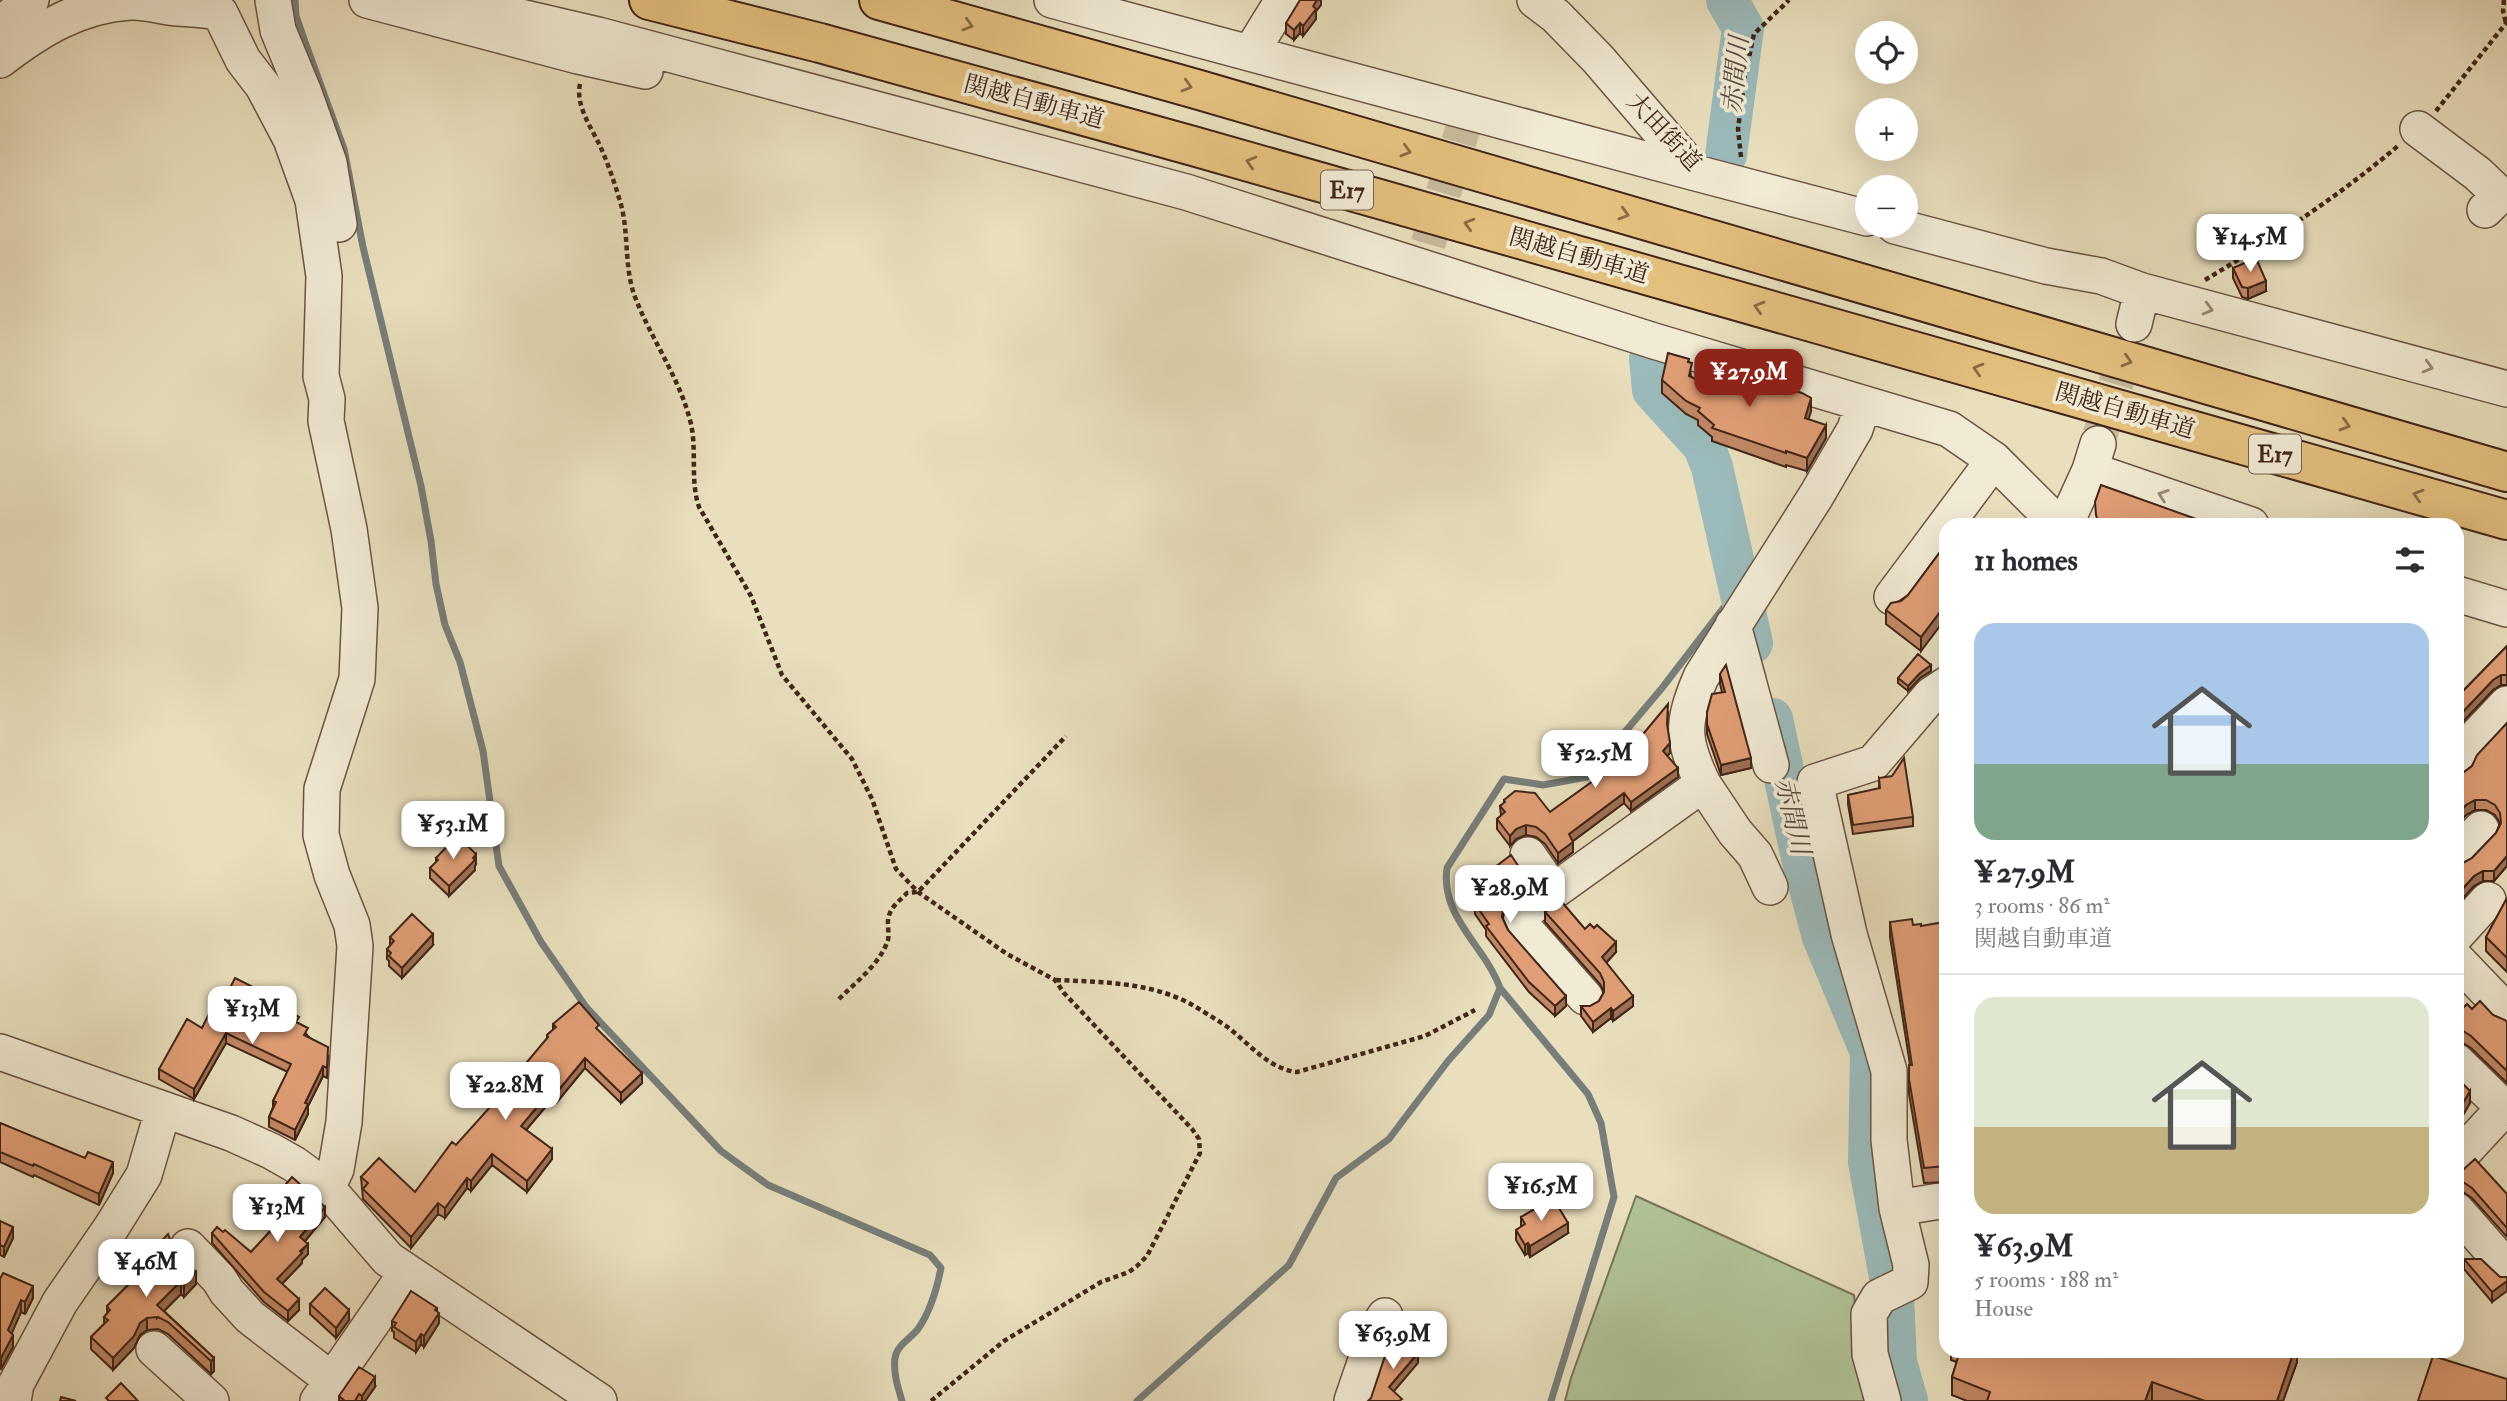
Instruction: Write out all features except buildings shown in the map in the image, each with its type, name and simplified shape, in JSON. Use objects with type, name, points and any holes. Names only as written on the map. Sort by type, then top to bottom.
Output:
[{"type":"highway","name":"関越自動車道","points":[[649,0],[820,43],[1193,146],[2507,520]]},
{"type":"highway","name":"関越自動車道","points":[[879,0],[1196,89],[2507,472]]},
{"type":"street","points":[[0,25],[31,0]]},
{"type":"street","points":[[272,0],[278,30],[329,163],[342,248],[346,305],[340,370],[327,399]]},
{"type":"street","points":[[367,0],[578,57],[698,83],[737,90],[754,89],[772,82]]},
{"type":"street","points":[[447,0],[598,35],[1424,255],[1863,404],[1949,429],[1994,460],[2052,518]]},
{"type":"street","points":[[1052,0],[1251,52],[1466,120],[1696,173]]},
{"type":"street","points":[[1251,52],[1283,0]]},
{"type":"street","name":"大田街道","points":[[1535,0],[1556,16],[1598,59],[1696,173],[1855,215]]},
{"type":"street","points":[[0,60],[36,32],[64,18],[99,6],[132,2],[208,9],[221,7],[243,60],[262,86],[291,139],[313,200],[324,276],[321,376],[327,399],[326,421],[349,529],[360,608],[357,679],[331,756],[322,789],[320,812],[323,849],[352,925],[355,946],[344,1122],[336,1169],[327,1188]]},
{"type":"street","points":[[2418,129],[2478,174],[2500,195],[2485,210]]},
{"type":"street","points":[[1918,232],[2046,266],[2101,276],[2138,308],[2192,305],[2507,388]]},
{"type":"street","points":[[1770,887],[1755,855],[1735,832],[1703,784],[1687,749],[1688,719],[1701,677],[1855,429],[1863,404]]},
{"type":"street","points":[[2068,518],[2094,457],[2235,518]]},
{"type":"street","points":[[1951,518],[1994,460]]},
{"type":"street","points":[[1892,597],[1939,534]]},
{"type":"street","points":[[2464,596],[2507,609]]},
{"type":"street","points":[[1741,614],[1771,765]]},
{"type":"street","points":[[1883,1401],[1870,1354],[1869,1314],[1879,1297],[1910,1282],[1911,1265],[1897,1208],[1889,1140],[1889,1071],[1849,934],[1815,782],[1873,763],[1931,695],[1939,690]]},
{"type":"street","points":[[2464,750],[2507,704]]},
{"type":"street","points":[[1585,997],[1523,927],[1523,914],[1703,784]]},
{"type":"street","points":[[2464,847],[2481,829]]},
{"type":"street","points":[[1528,855],[1553,891]]},
{"type":"street","points":[[2464,926],[2488,900]]},
{"type":"street","points":[[2464,967],[2507,1012]]},
{"type":"street","points":[[0,1052],[263,1147],[294,1164],[327,1188],[388,1259],[600,1401]]},
{"type":"street","points":[[2464,1068],[2506,1106],[2464,1151]]},
{"type":"street","points":[[13,1401],[16,1384],[60,1302],[93,1256],[144,1175],[163,1110]]},
{"type":"street","points":[[1897,1208],[1939,1201]]},
{"type":"street","points":[[2464,1219],[2507,1268]]},
{"type":"street","points":[[188,1247],[250,1317],[326,1391],[407,1272]]},
{"type":"street","points":[[1352,1401],[1377,1328],[1385,1315]]},
{"type":"street","points":[[154,1349],[211,1401]]},
{"type":"path","points":[[1741,162],[1738,129],[1754,34],[1789,0]]},
{"type":"path","points":[[2192,305],[2196,291],[2203,281],[2288,230],[2350,186],[2418,129],[2447,100],[2507,22],[2503,11],[2504,0]]},
{"type":"path","points":[[584,75],[579,86],[579,98],[605,158],[624,212],[627,260],[635,296],[672,370],[690,422],[695,464],[694,492],[699,508],[751,596],[782,675],[852,759],[872,799],[895,869],[918,892],[1007,954],[1055,980],[1118,983],[1148,988],[1187,1002],[1225,1026],[1283,1070],[1297,1072],[1425,1036],[1475,1010]]},
{"type":"path","points":[[839,999],[870,970],[880,955],[888,939],[887,919],[892,907],[907,892],[918,892],[1066,736]]},
{"type":"path","points":[[930,1401],[1004,1340],[1101,1282],[1129,1272],[1147,1256],[1200,1153],[1199,1139],[1192,1129],[1064,993],[1055,980]]},
{"type":"green space","points":[[1636,1196],[1854,1295],[1863,1386],[1870,1401],[1565,1401]]},
{"type":"waterway","points":[[295,0],[296,16],[344,149],[363,247],[421,486],[445,625],[460,662],[483,751],[499,866],[541,942],[586,1007],[721,1151],[768,1185],[930,1255],[941,1268],[926,1315],[918,1329],[896,1353],[895,1374],[902,1401]]},
{"type":"waterway","name":"赤間川","points":[[1726,155],[1743,28],[1727,0]]},
{"type":"waterway","name":"赤間川","points":[[1650,359],[1653,390],[1704,446],[1712,467],[1752,643]]},
{"type":"waterway","points":[[1551,1401],[1614,1197],[1601,1123],[1588,1094],[1500,988],[1465,931],[1450,902],[1447,868],[1504,779],[1543,785],[1587,777],[1662,688],[1732,597]]},
{"type":"waterway","name":"赤間川","points":[[1772,719],[1802,858],[1823,937],[1871,1052],[1869,1162],[1892,1288]]},
{"type":"waterway","points":[[1137,1401],[1289,1265],[1336,1178],[1389,1139],[1448,1061],[1489,1015],[1500,988]]},
{"type":"waterway","name":"赤間川","points":[[1893,1294],[1896,1362],[1907,1401]]},
{"type":"tunnel","points":[[1428,244],[1463,128]]},
{"type":"tunnel","points":[[2100,435],[2134,324]]}]
